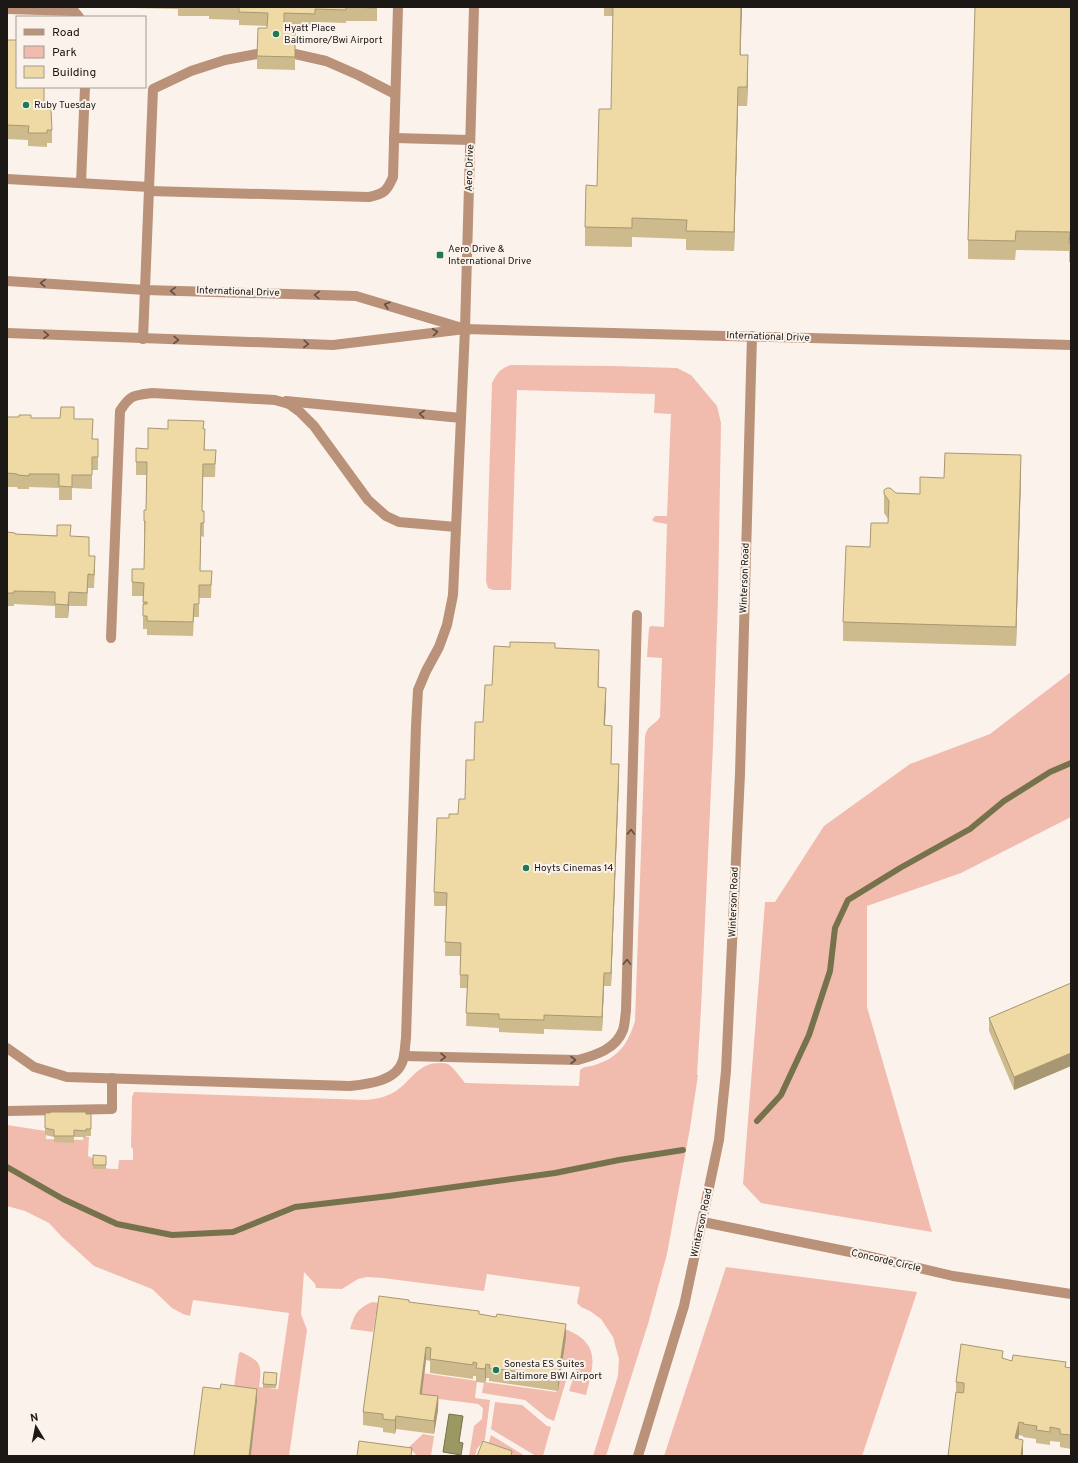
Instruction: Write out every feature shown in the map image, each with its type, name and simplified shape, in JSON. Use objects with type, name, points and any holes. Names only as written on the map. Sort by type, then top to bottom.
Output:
[{"type":"street","points":[[7,179],[81,183],[149,189],[369,197],[379,195],[388,188],[393,177],[398,7]]},
{"type":"street","name":"Aero Drive","points":[[404,1056],[406,1038],[415,734],[418,690],[426,671],[440,647],[447,626],[453,595],[465,328],[474,7]]},
{"type":"street","points":[[7,10],[74,11],[78,16]]},
{"type":"street","points":[[143,339],[153,89],[191,70],[225,60],[257,54]]},
{"type":"street","points":[[295,54],[326,61],[396,94]]},
{"type":"street","points":[[81,183],[85,88]]},
{"type":"street","points":[[394,138],[470,140]]},
{"type":"street","name":"International Drive","points":[[7,281],[145,290],[356,296],[465,328]]},
{"type":"street","name":"International Drive","points":[[7,333],[333,345],[465,328],[1071,345]]},
{"type":"street","name":"Winterson Road","points":[[638,1456],[684,1306],[703,1222],[719,1140],[726,1071],[730,1004],[740,774],[752,336]]},
{"type":"street","points":[[111,638],[120,411],[128,399],[139,395],[152,393],[275,400],[461,418]]},
{"type":"street","points":[[275,400],[289,404],[300,412],[314,426],[368,500],[386,516],[399,522],[456,528]]},
{"type":"street","points":[[7,1048],[34,1067],[67,1076],[350,1086],[382,1080],[394,1073],[403,1061],[404,1056],[578,1060],[593,1056],[606,1050],[617,1040],[623,1029],[626,1011],[637,615]]},
{"type":"street","points":[[7,1111],[112,1109],[112,1078]]},
{"type":"street","name":"Concorde Circle","points":[[703,1222],[860,1254],[953,1276],[1071,1294]]},
{"type":"green space","points":[[511,365],[677,368],[691,375],[717,406],[721,423],[718,599],[713,745],[698,1075],[667,1254],[648,1324],[606,1456],[593,1456],[618,1376],[619,1359],[613,1337],[601,1319],[577,1303],[580,1287],[487,1274],[484,1291],[367,1277],[358,1279],[342,1289],[316,1288],[315,1284],[304,1272],[301,1314],[307,1330],[289,1456],[251,1456],[257,1402],[233,1393],[239,1353],[241,1352],[248,1355],[259,1365],[259,1387],[278,1389],[289,1313],[193,1300],[190,1316],[172,1308],[152,1289],[94,1266],[49,1223],[25,1211],[7,1206],[7,1125],[46,1131],[46,1139],[83,1140],[83,1136],[89,1137],[88,1156],[94,1159],[93,1168],[118,1169],[119,1160],[133,1160],[133,1149],[131,1147],[132,1097],[134,1092],[366,1100],[393,1093],[420,1069],[439,1063],[446,1063],[450,1065],[465,1083],[579,1086],[580,1070],[603,1062],[616,1054],[629,1037],[635,1021],[645,737],[647,730],[660,717],[662,658],[647,657],[649,628],[651,626],[664,627],[667,524],[652,520],[655,516],[667,516],[671,414],[654,413],[655,394],[517,390],[511,590],[493,590],[488,588],[486,581],[492,383],[500,371]]},
{"type":"green space","points":[[1071,672],[1071,817],[961,873],[867,906],[867,1007],[932,1232],[761,1203],[743,1184],[765,902],[775,902],[824,826],[910,764],[990,734]]},
{"type":"green space","points":[[726,1267],[917,1292],[862,1456],[664,1456]]},
{"type":"green space","points":[[372,1302],[565,1329],[585,1341],[590,1348],[592,1364],[586,1395],[569,1391],[576,1370],[572,1364],[560,1361],[563,1341],[376,1314],[373,1332],[350,1329],[357,1312]]},
{"type":"green space","points":[[422,1373],[477,1381],[475,1398],[490,1400],[485,1439],[477,1449],[475,1456],[469,1456],[474,1426],[482,1419],[483,1408],[478,1404],[439,1399],[438,1410],[418,1407]]},
{"type":"green space","points":[[559,1373],[568,1374],[554,1421],[547,1418],[525,1400],[482,1393],[484,1382],[556,1392]]},
{"type":"green space","points":[[495,1402],[522,1405],[547,1426],[551,1427],[543,1456],[536,1456],[491,1429]]},
{"type":"green space","points":[[423,1434],[434,1436],[431,1456],[417,1456],[409,1447]]},
{"type":"green space","points":[[491,1435],[525,1456],[488,1456],[483,1454]]},
{"type":"shaded area","points":[[449,1414],[463,1416],[459,1442],[463,1443],[461,1455],[443,1452]]},
{"type":"building","points":[[239,7],[346,7],[346,10],[315,9],[315,14],[284,13],[284,28],[295,28],[295,57],[257,56],[258,28],[267,28],[268,13],[239,12]]},
{"type":"building","points":[[346,7],[377,7],[377,8]]},
{"type":"building","points":[[613,7],[741,7],[740,55],[748,55],[747,87],[738,87],[734,232],[686,231],[687,220],[632,218],[632,228],[585,227],[586,185],[597,186],[599,109],[611,109]]},
{"type":"building","points":[[975,7],[1071,7],[1071,243],[1069,243],[1070,232],[1016,231],[1015,241],[968,240]]},
{"type":"building","name":"Ruby Tuesday","points":[[7,40],[16,40],[16,88],[44,88],[44,109],[51,109],[52,130],[47,130],[47,133],[28,133],[29,126],[7,125]]},
{"type":"building","points":[[61,407],[74,407],[74,419],[93,419],[92,439],[98,439],[98,457],[92,457],[92,475],[72,475],[72,487],[59,486],[59,474],[29,474],[29,476],[7,473],[7,417],[31,415],[31,418],[60,418]]},
{"type":"building","points":[[168,420],[204,421],[204,450],[216,450],[215,464],[203,464],[202,511],[204,511],[204,523],[201,523],[200,571],[212,571],[211,585],[199,585],[199,604],[194,604],[193,622],[147,621],[147,616],[143,616],[143,604],[147,604],[147,602],[143,602],[144,583],[132,582],[132,569],[144,569],[144,510],[146,510],[147,462],[136,462],[136,448],[148,449],[148,428],[168,429]]},
{"type":"building","points":[[945,453],[1021,455],[1016,627],[843,622],[846,546],[870,547],[871,523],[888,523],[889,501],[884,494],[884,490],[890,488],[896,493],[920,494],[920,477],[944,478]]},
{"type":"building","points":[[57,525],[71,525],[70,536],[89,537],[89,556],[95,556],[94,575],[88,574],[87,593],[69,592],[68,605],[55,604],[55,592],[14,591],[14,593],[7,593],[7,532],[15,534],[57,536]]},
{"type":"building","name":"Hoyts Cinemas 14","points":[[510,642],[555,643],[555,648],[599,650],[598,687],[606,688],[604,725],[612,726],[611,764],[619,764],[611,973],[604,973],[602,1017],[544,1015],[544,1020],[499,1019],[499,1014],[466,1013],[468,975],[460,975],[461,943],[445,942],[447,893],[434,892],[437,818],[449,818],[449,814],[458,814],[459,799],[465,799],[466,760],[474,760],[475,722],[483,722],[485,685],[492,685],[494,646],[510,647]]},
{"type":"building","points":[[1071,983],[1071,1053],[1014,1077],[989,1018]]},
{"type":"building","points":[[86,1112],[86,1114],[91,1114],[91,1129],[86,1129],[86,1131],[74,1130],[74,1136],[54,1136],[54,1130],[45,1128],[45,1113]]},
{"type":"building","points":[[93,1155],[106,1156],[106,1165],[93,1165]]},
{"type":"building","name":"Sonesta ES Suites Baltimore BWI Airport","points":[[379,1296],[409,1300],[409,1302],[479,1311],[479,1314],[496,1317],[497,1314],[566,1324],[558,1377],[489,1368],[490,1365],[486,1364],[485,1369],[476,1368],[477,1363],[473,1362],[473,1365],[430,1359],[431,1348],[426,1347],[420,1394],[438,1396],[434,1421],[396,1416],[395,1420],[383,1419],[383,1414],[363,1412]]},
{"type":"building","points":[[961,1344],[1003,1351],[1002,1358],[1012,1361],[1013,1355],[1066,1362],[1065,1367],[1071,1368],[1071,1435],[1060,1434],[1060,1429],[1050,1427],[1050,1432],[1036,1430],[1037,1426],[1019,1422],[1015,1438],[1023,1440],[1021,1456],[948,1456],[956,1392],[963,1393],[964,1390],[964,1383],[956,1382]]},
{"type":"building","points":[[264,1372],[277,1373],[276,1385],[263,1384]]},
{"type":"building","points":[[221,1384],[257,1389],[249,1456],[194,1456],[203,1387],[220,1389]]},
{"type":"building","points":[[359,1441],[412,1448],[411,1456],[357,1456]]},
{"type":"building","points":[[483,1441],[512,1451],[511,1456],[477,1456]]},
{"type":"waterway","points":[[757,1121],[781,1095],[809,1035],[830,971],[835,928],[848,900],[900,868],[970,829],[1004,801],[1050,772],[1071,763]]},
{"type":"waterway","points":[[7,1167],[63,1199],[117,1224],[172,1235],[233,1232],[295,1207],[389,1196],[555,1173],[619,1160],[683,1150]]},
{"type":"place","name":"Hyatt Place Baltimore/Bwi Airport","points":[[276,34]]},
{"type":"place","name":"Ruby Tuesday","points":[[26,105]]},
{"type":"place","name":"Aero Drive & International Drive","points":[[440,255]]},
{"type":"place","name":"Hoyts Cinemas 14","points":[[526,868]]},
{"type":"place","name":"Sonesta ES Suites Baltimore BWI Airport","points":[[496,1370]]}]
